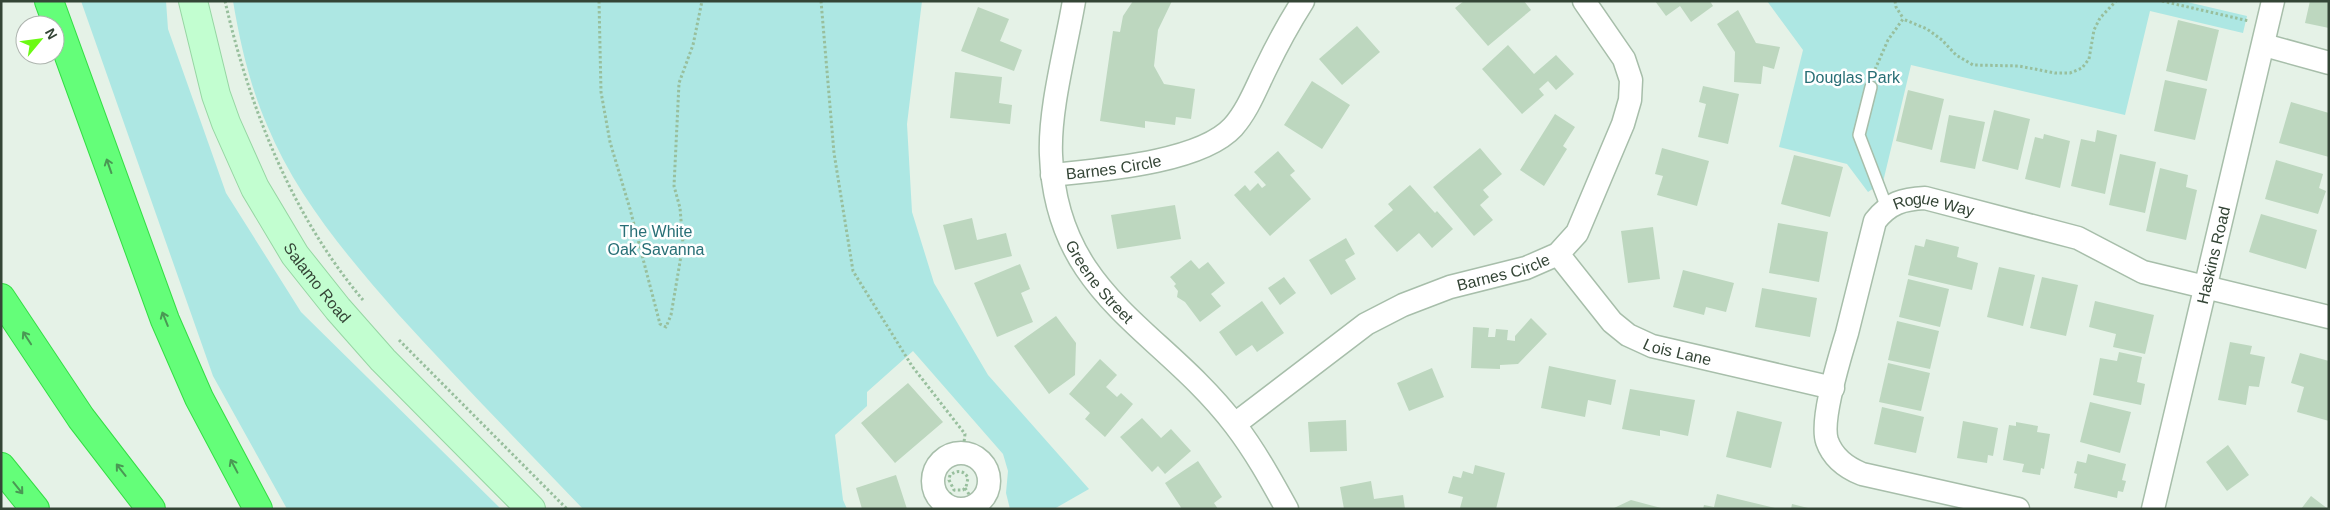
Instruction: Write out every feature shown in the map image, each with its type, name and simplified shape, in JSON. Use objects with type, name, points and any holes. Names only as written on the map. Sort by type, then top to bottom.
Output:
[{"type":"highway","points":[[49,1],[166,320],[199,398],[258,509]]},
{"type":"highway","points":[[1,298],[81,418],[151,509]]},
{"type":"highway","points":[[1,468],[35,509]]},
{"type":"main road","name":"Salamo Road","points":[[193,1],[214,89],[228,129],[255,188],[295,255],[338,309],[384,360],[531,509]]},
{"type":"street","name":"Greene Street","points":[[1074,1],[1052,125],[1052,176],[1061,216],[1071,243],[1084,268],[1099,289],[1197,384],[1235,424],[1264,466],[1287,509]]},
{"type":"street","name":"Barnes Circle","points":[[1052,176],[1173,157],[1209,144],[1232,128],[1248,105],[1283,32],[1303,1]]},
{"type":"street","name":"Barnes Circle","points":[[1235,424],[1358,330],[1383,315],[1403,305],[1450,287],[1526,268],[1558,254],[1577,233],[1586,216],[1630,100],[1631,80],[1624,59],[1584,1]]},
{"type":"street","name":"Haskins Road","points":[[2153,509],[2273,1]]},
{"type":"street","points":[[2264,45],[2329,63]]},
{"type":"street","name":"Rogue Way","points":[[2018,509],[1862,474],[1848,468],[1834,454],[1827,440],[1826,424],[1833,388],[1876,221],[1887,208],[1909,198],[1925,198],[2078,238],[2135,270],[2206,289],[2329,317]]},
{"type":"street","name":"Lois Lane","points":[[1558,254],[1612,322],[1628,335],[1652,346],[1833,388]]},
{"type":"street","points":[[964,453],[976,457],[988,471],[989,483],[986,494],[975,501],[966,509],[954,508],[948,496],[936,491],[934,483],[937,467],[946,458],[964,453]]},
{"type":"lane","points":[[1871,87],[1859,135],[1887,208]]},
{"type":"path","points":[[224,1],[234,43],[258,115],[285,178],[326,247],[367,304]]},
{"type":"path","points":[[599,1],[602,92],[610,142],[630,209],[660,324],[666,327],[671,315],[683,244],[680,208],[674,186],[679,83],[693,44],[702,1]]},
{"type":"path","points":[[821,1],[834,153],[853,271],[912,366],[966,434],[964,442]]},
{"type":"path","points":[[1895,1],[1896,7],[1903,19],[1927,29],[1942,40],[1956,55],[1973,65],[2019,66],[2055,73],[2070,73],[2082,68],[2089,59],[2094,30],[2100,18],[2116,1]]},
{"type":"path","points":[[2162,1],[2254,22]]},
{"type":"path","points":[[1871,87],[1874,68],[1888,40],[1903,19]]},
{"type":"path","points":[[397,338],[567,509]]},
{"type":"path","points":[[959,471],[966,474],[975,501],[948,496],[948,480],[950,475],[959,471]]},
{"type":"green space","points":[[81,1],[166,1],[168,29],[226,193],[301,312],[501,509],[287,509],[213,376]]},
{"type":"green space","name":"The White Oak Savanna","points":[[233,1],[922,1],[907,124],[912,212],[934,283],[988,375],[1089,489],[1054,509],[1010,509],[1006,493],[1008,471],[1003,454],[913,351],[867,392],[867,406],[835,435],[843,500],[847,509],[583,509],[398,314],[342,248],[308,201],[279,151],[261,110],[246,64]]},
{"type":"green space","name":"Douglas Park","points":[[1767,1],[2183,1],[2247,16],[2243,33],[2150,11],[2125,115],[1911,65],[1883,182],[1868,192],[1847,164],[1779,147],[1803,50]]},
{"type":"building","points":[[1133,1],[1172,1],[1158,30],[1154,66],[1164,84],[1195,89],[1191,119],[1176,117],[1175,125],[1145,121],[1145,128],[1100,121],[1113,31],[1120,32],[1123,16]]},
{"type":"building","points":[[1464,1],[1524,1],[1531,10],[1488,46],[1455,8]]},
{"type":"building","points":[[1655,1],[1710,1],[1713,6],[1691,22],[1680,6],[1666,16]]},
{"type":"building","points":[[2310,1],[2329,1],[2329,28],[2305,23]]},
{"type":"building","points":[[978,7],[1009,19],[1000,41],[1022,50],[1014,71],[961,51]]},
{"type":"building","points":[[1738,10],[1756,43],[1780,47],[1774,69],[1763,66],[1761,84],[1734,82],[1735,52],[1717,24]]},
{"type":"building","points":[[2178,20],[2219,30],[2207,81],[2166,71]]},
{"type":"building","points":[[1357,26],[1380,52],[1342,85],[1319,59]]},
{"type":"building","points":[[1508,45],[1534,74],[1556,55],[1574,74],[1556,90],[1548,81],[1539,89],[1544,95],[1522,114],[1482,69]]},
{"type":"building","points":[[955,72],[1002,77],[999,103],[1012,105],[1010,124],[950,118]]},
{"type":"building","points":[[2165,80],[2207,89],[2195,140],[2154,131]]},
{"type":"building","points":[[1312,81],[1350,105],[1322,149],[1284,125]]},
{"type":"building","points":[[1703,86],[1739,94],[1728,144],[1698,137],[1706,104],[1699,102]]},
{"type":"building","points":[[1908,90],[1944,99],[1932,150],[1896,141]]},
{"type":"building","points":[[2291,102],[2329,113],[2329,157],[2279,143]]},
{"type":"building","points":[[1994,110],[2030,119],[2018,170],[1982,161]]},
{"type":"building","points":[[1555,114],[1575,127],[1563,146],[1567,149],[1544,186],[1520,170]]},
{"type":"building","points":[[1949,115],[1985,122],[1975,169],[1940,162]]},
{"type":"building","points":[[2097,130],[2117,135],[2105,194],[2071,186],[2081,139],[2095,142]]},
{"type":"building","points":[[2044,134],[2070,141],[2060,188],[2025,179],[2035,137],[2043,139]]},
{"type":"building","points":[[1480,148],[1502,174],[1483,190],[1489,197],[1480,205],[1493,220],[1474,236],[1433,187]]},
{"type":"building","points":[[1662,148],[1709,161],[1697,206],[1657,195],[1663,176],[1655,174]]},
{"type":"building","points":[[1278,151],[1295,171],[1290,175],[1311,199],[1270,236],[1234,195],[1245,185],[1250,191],[1258,183],[1262,188],[1266,185],[1254,172]]},
{"type":"building","points":[[2120,154],[2156,162],[2145,213],[2109,205]]},
{"type":"building","points":[[1794,155],[1843,167],[1830,217],[1781,204]]},
{"type":"building","points":[[2276,160],[2323,174],[2319,188],[2326,191],[2318,214],[2265,199]]},
{"type":"building","points":[[2160,168],[2188,175],[2186,187],[2197,190],[2186,240],[2146,231]]},
{"type":"building","points":[[1410,185],[1435,213],[1437,211],[1453,229],[1432,248],[1419,233],[1397,252],[1374,226],[1393,210],[1388,204]]},
{"type":"building","points":[[1175,205],[1181,239],[1117,249],[1111,215]]},
{"type":"building","points":[[2261,214],[2317,230],[2306,269],[2249,252]]},
{"type":"building","points":[[972,218],[977,240],[1006,233],[1012,256],[955,270],[943,225]]},
{"type":"building","points":[[1778,223],[1828,232],[1819,282],[1769,273]]},
{"type":"building","points":[[1653,227],[1660,279],[1628,283],[1621,231]]},
{"type":"building","points":[[1346,238],[1355,254],[1345,260],[1356,279],[1331,295],[1309,260]]},
{"type":"building","points":[[1926,239],[1959,247],[1957,257],[1978,263],[1972,290],[1908,275],[1915,245],[1924,247]]},
{"type":"building","points":[[1191,260],[1199,269],[1208,262],[1225,283],[1211,294],[1221,306],[1200,322],[1185,302],[1177,297],[1178,291],[1174,286],[1176,284],[1170,277]]},
{"type":"building","points":[[1020,264],[1030,289],[1021,293],[1033,322],[997,337],[974,283]]},
{"type":"building","points":[[1999,267],[2035,275],[2023,326],[1987,317]]},
{"type":"building","points":[[1683,270],[1734,283],[1726,312],[1706,307],[1704,315],[1673,307]]},
{"type":"building","points":[[1284,277],[1296,293],[1280,305],[1268,288]]},
{"type":"building","points":[[2042,277],[2078,285],[2066,336],[2030,328]]},
{"type":"building","points":[[1908,279],[1949,289],[1940,327],[1899,317]]},
{"type":"building","points":[[1762,288],[1817,298],[1810,337],[1755,327]]},
{"type":"building","points":[[1262,301],[1284,333],[1257,352],[1252,345],[1236,356],[1219,332]]},
{"type":"building","points":[[2095,301],[2154,315],[2145,354],[2113,347],[2116,334],[2089,327]]},
{"type":"building","points":[[1056,316],[1076,343],[1075,375],[1049,394],[1014,346]]},
{"type":"building","points":[[1531,318],[1547,334],[1518,364],[1500,365],[1500,369],[1471,368],[1473,327],[1489,328],[1488,337],[1495,337],[1496,329],[1508,330],[1507,340],[1515,341],[1515,336]]},
{"type":"building","points":[[1897,321],[1939,331],[1930,369],[1888,360]]},
{"type":"building","points":[[2230,342],[2252,346],[2250,354],[2265,357],[2259,387],[2249,386],[2246,405],[2218,400]]},
{"type":"building","points":[[2119,352],[2142,357],[2137,382],[2145,384],[2141,405],[2093,395],[2100,358],[2117,361]]},
{"type":"building","points":[[2300,353],[2329,361],[2329,421],[2297,412],[2304,387],[2291,383]]},
{"type":"building","points":[[1100,359],[1117,375],[1106,387],[1117,397],[1121,393],[1133,404],[1105,437],[1085,419],[1090,413],[1069,394]]},
{"type":"building","points":[[1888,363],[1930,373],[1921,411],[1879,402]]},
{"type":"building","points":[[1549,366],[1616,380],[1611,405],[1588,400],[1585,417],[1541,408]]},
{"type":"building","points":[[1432,368],[1444,397],[1409,411],[1397,383]]},
{"type":"building","points":[[908,383],[943,422],[895,463],[861,423]]},
{"type":"building","points":[[1630,389],[1695,400],[1688,436],[1660,430],[1660,436],[1622,429]]},
{"type":"building","points":[[2090,402],[2131,412],[2120,453],[2080,442]]},
{"type":"building","points":[[1882,407],[1924,417],[1916,453],[1874,444]]},
{"type":"building","points":[[1737,411],[1782,422],[1771,468],[1726,457]]},
{"type":"building","points":[[1142,418],[1161,438],[1171,429],[1191,451],[1165,474],[1158,466],[1152,472],[1120,437]]},
{"type":"building","points":[[1346,420],[1347,451],[1310,452],[1308,422]]},
{"type":"building","points":[[1963,421],[1998,428],[1993,456],[1988,455],[1987,463],[1957,458]]},
{"type":"building","points":[[2016,422],[2038,426],[2037,432],[2050,434],[2044,469],[2041,468],[2040,475],[2022,472],[2024,464],[2003,460],[2009,425],[2016,426]]},
{"type":"building","points":[[2228,445],[2249,475],[2227,491],[2206,462]]},
{"type":"building","points":[[2088,454],[2126,464],[2122,480],[2126,481],[2123,492],[2118,491],[2117,498],[2074,488],[2077,474],[2074,473],[2077,461],[2086,463]]},
{"type":"building","points":[[1198,461],[1222,497],[1214,503],[1218,509],[1182,509],[1165,483]]},
{"type":"building","points":[[1475,465],[1505,473],[1496,509],[1460,508],[1463,497],[1448,493],[1453,476],[1461,478],[1463,471],[1473,474]]},
{"type":"building","points":[[896,475],[907,509],[862,509],[856,488]]},
{"type":"building","points":[[1371,481],[1374,499],[1403,495],[1405,509],[1344,509],[1340,487]]},
{"type":"building","points":[[1717,494],[1775,509],[1703,509],[1704,505],[1714,507]]},
{"type":"building","points":[[2311,496],[2328,509],[2301,509]]},
{"type":"building","points":[[1631,500],[1661,508],[1661,509],[1612,509]]},
{"type":"building","points":[[1792,504],[1808,508],[1808,509],[1791,509]]}]
